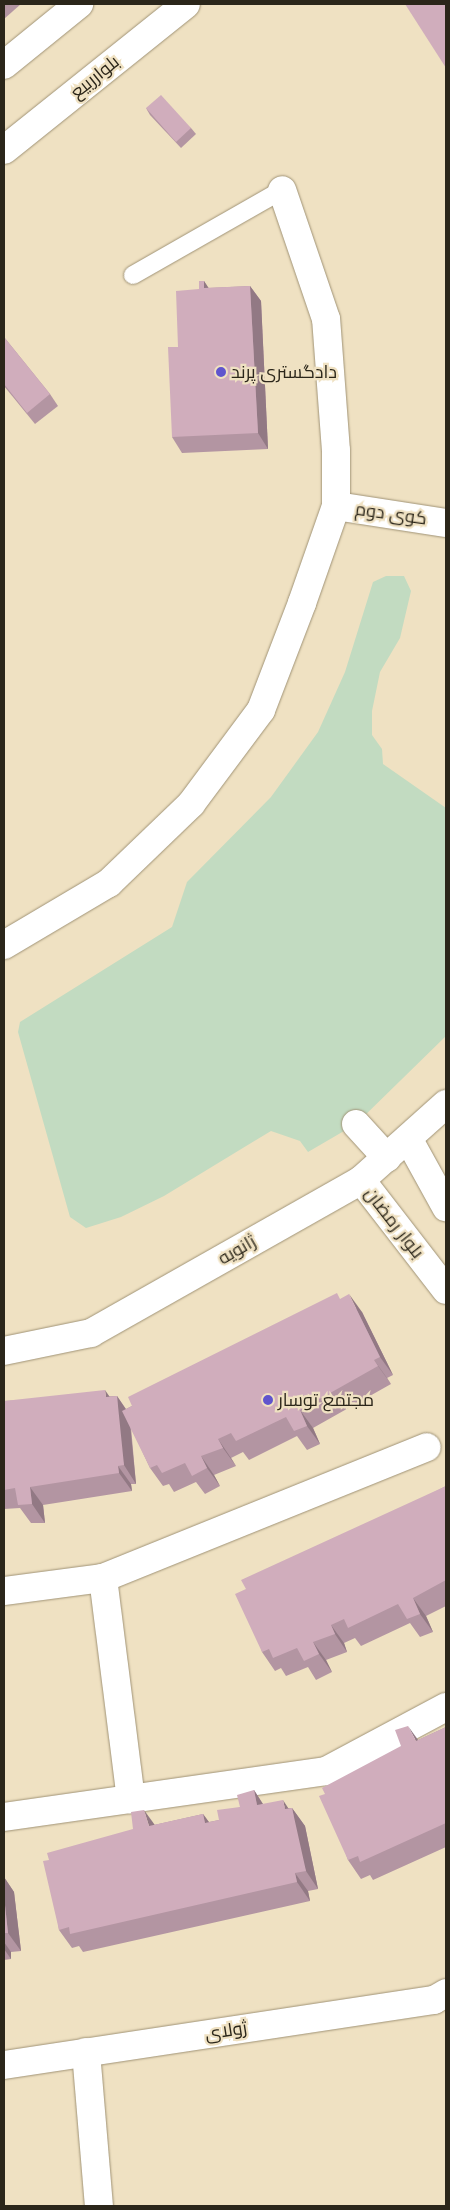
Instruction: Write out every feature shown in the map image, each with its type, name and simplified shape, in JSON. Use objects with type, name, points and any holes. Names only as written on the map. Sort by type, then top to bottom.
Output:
[{"type":"street","points":[[4,65],[79,4]]},
{"type":"street","name":"بلوارربیع","points":[[4,150],[186,4]]},
{"type":"street","points":[[4,945],[109,883],[191,804],[261,710],[336,506],[336,451],[326,318],[282,190]]},
{"type":"street","name":"کوی دوم","points":[[336,506],[446,522]]},
{"type":"street","name":"ژانویه","points":[[4,1351],[91,1333],[361,1180],[409,1140],[446,1104]]},
{"type":"street","points":[[356,1124],[387,1158]]},
{"type":"street","points":[[409,1140],[446,1206]]},
{"type":"street","name":"بلوار رمضان","points":[[361,1180],[446,1290]]},
{"type":"street","points":[[4,1591],[103,1578],[427,1447]]},
{"type":"street","points":[[103,1578],[131,1799]]},
{"type":"street","points":[[4,1817],[326,1772],[446,1707]]},
{"type":"street","name":"ژولای","points":[[4,2065],[434,2000],[446,1992]]},
{"type":"street","points":[[86,2052],[99,2206]]},
{"type":"lane","points":[[133,274],[282,190]]},
{"type":"green space","points":[[386,576],[404,576],[411,591],[400,638],[380,672],[372,711],[372,735],[382,749],[383,764],[446,808],[446,1036],[356,1124],[308,1152],[300,1141],[271,1131],[164,1196],[121,1217],[86,1228],[70,1217],[18,1032],[20,1022],[172,927],[187,882],[271,797],[318,732],[345,672],[373,582]]},
{"type":"building","points":[[405,4],[446,4],[446,68]]},
{"type":"building","points":[[161,95],[191,128],[176,142],[146,108]]},
{"type":"building","name":"دادگستری پرند","points":[[199,281],[204,281],[204,288],[250,286],[258,433],[172,437],[168,347],[178,347],[176,291],[199,289]]},
{"type":"building","points":[[4,337],[50,394],[27,413],[4,384]]},
{"type":"building","name":"مجتمع توسار","points":[[337,1293],[340,1299],[349,1294],[380,1357],[374,1360],[378,1366],[300,1410],[307,1426],[294,1431],[286,1417],[236,1441],[231,1433],[218,1439],[223,1448],[201,1456],[207,1468],[192,1476],[185,1463],[162,1473],[157,1465],[150,1468],[122,1411],[132,1406],[128,1397]]},
{"type":"building","points":[[105,1390],[106,1397],[117,1396],[124,1465],[118,1466],[119,1473],[30,1487],[32,1504],[18,1505],[15,1488],[4,1490],[4,1401]]},
{"type":"building","points":[[446,1486],[446,1580],[413,1598],[420,1614],[407,1619],[398,1604],[348,1628],[344,1619],[331,1625],[335,1634],[313,1642],[319,1654],[304,1661],[297,1648],[273,1658],[269,1649],[262,1652],[235,1594],[246,1589],[241,1580]]},
{"type":"building","points":[[408,1726],[416,1741],[446,1727],[446,1823],[360,1862],[358,1856],[348,1860],[319,1796],[325,1794],[322,1788],[401,1746],[395,1730]]},
{"type":"building","points":[[254,1790],[257,1805],[283,1800],[285,1809],[292,1808],[306,1871],[295,1873],[297,1882],[70,1934],[69,1927],[59,1930],[43,1861],[49,1860],[47,1853],[133,1829],[131,1812],[144,1810],[149,1826],[203,1814],[205,1823],[219,1820],[217,1810],[240,1807],[237,1795]]},
{"type":"building","points":[[4,1896],[8,1933],[4,1933]]},
{"type":"place","name":"دادگستری پرند","points":[[221,372]]},
{"type":"place","name":"مجتمع توسار","points":[[268,1400]]}]
